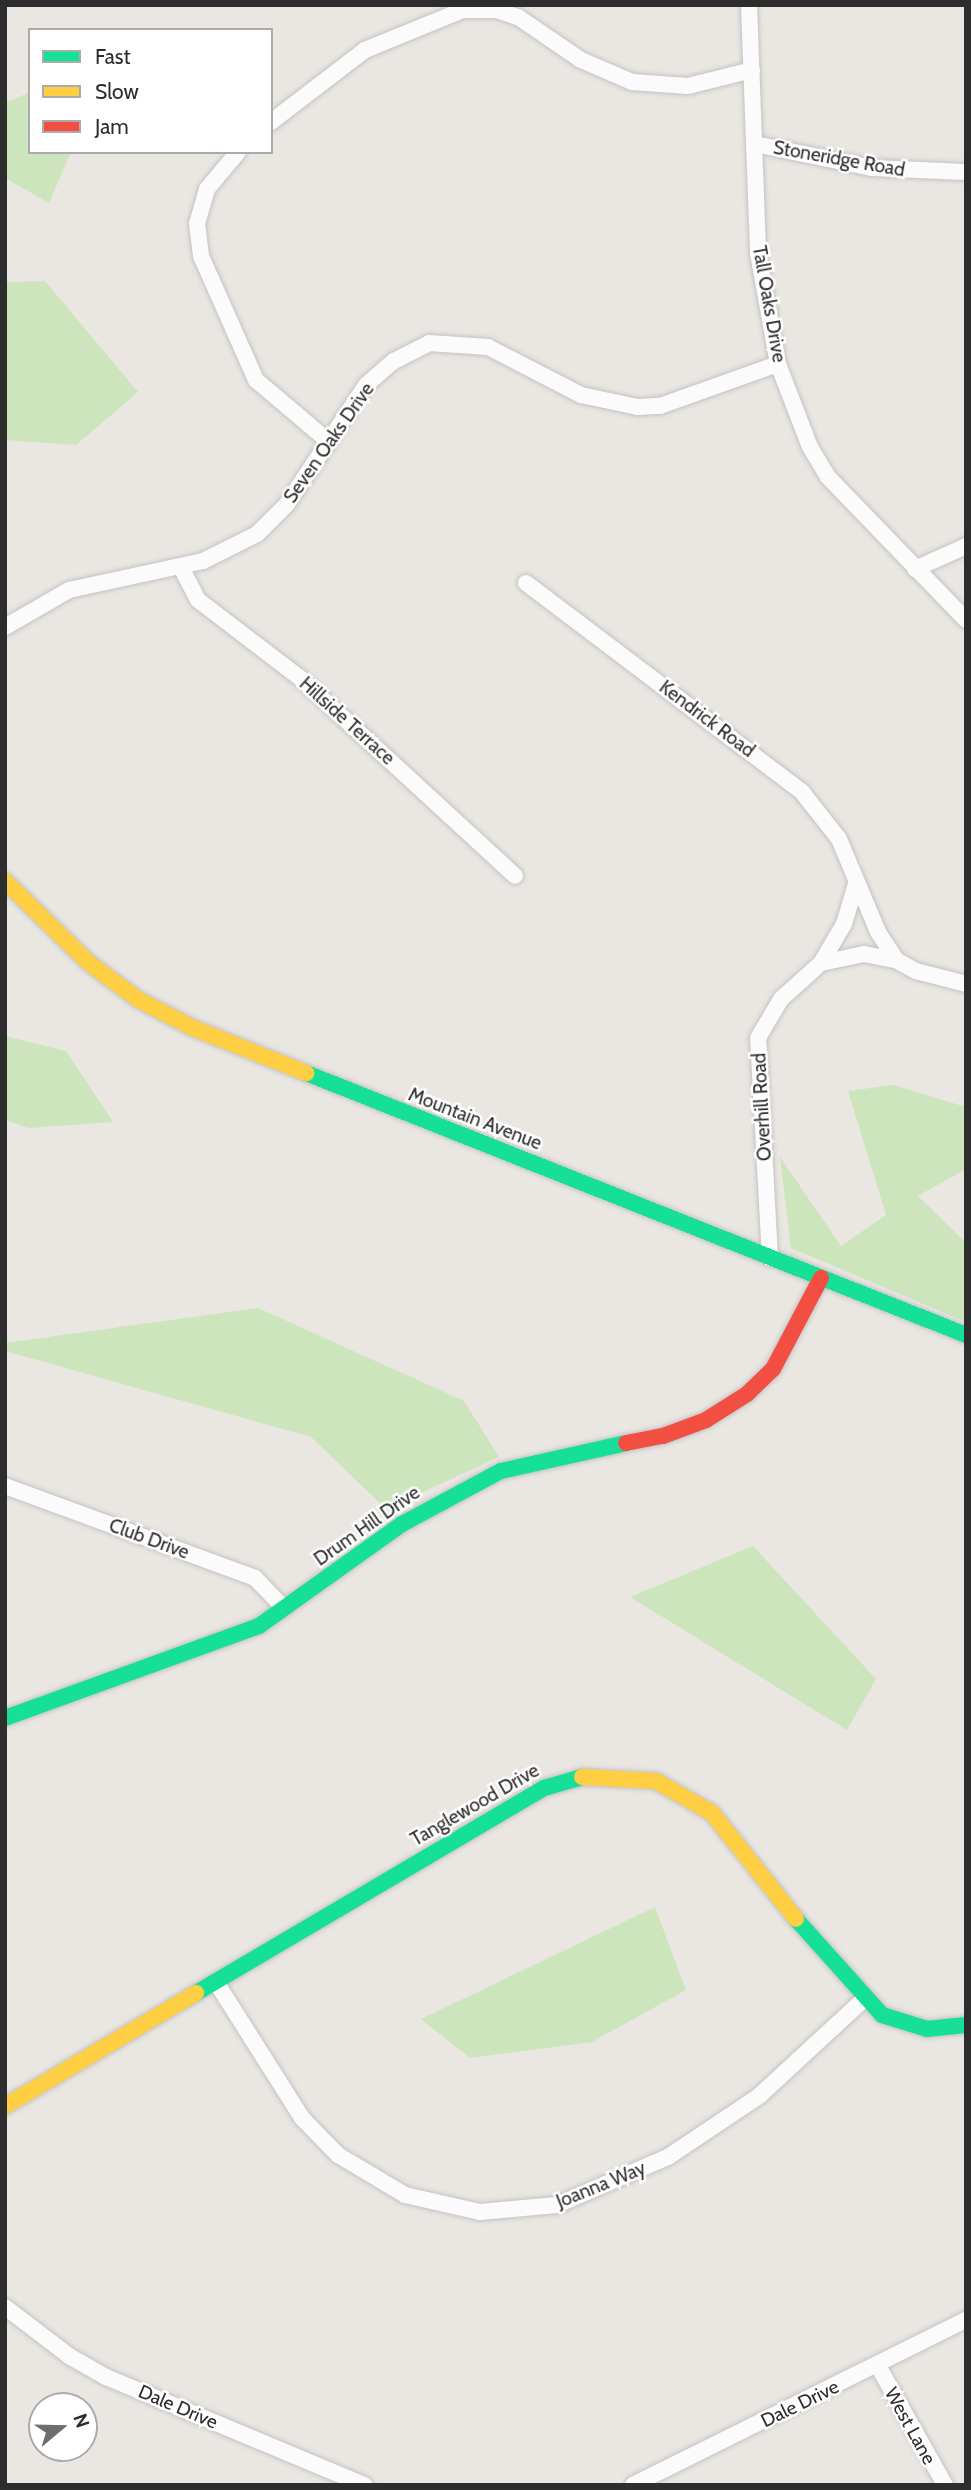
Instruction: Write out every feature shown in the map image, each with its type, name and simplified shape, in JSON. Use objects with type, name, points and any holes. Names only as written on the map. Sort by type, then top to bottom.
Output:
[{"type":"street","name":"Tall Oaks Drive","points":[[749,5],[758,253],[778,363],[810,447],[828,477],[966,620]]},
{"type":"street","points":[[273,120],[365,50],[463,10],[496,10],[518,16],[581,61],[632,82],[688,86],[752,70]]},
{"type":"street","name":"Stoneridge Road","points":[[755,144],[872,168],[966,172]]},
{"type":"street","points":[[236,154],[207,189],[197,223],[201,256],[256,380],[328,441]]},
{"type":"street","name":"Seven Oaks Drive","points":[[5,627],[69,590],[181,567],[233,549],[257,534],[287,504],[366,385],[394,361],[429,343],[488,347],[581,395],[638,407],[660,406],[778,363]]},
{"type":"street","points":[[915,569],[966,546]]},
{"type":"street","name":"Hillside Terrace","points":[[181,567],[198,600],[300,678],[515,876]]},
{"type":"street","name":"Kendrick Road","points":[[526,583],[802,792],[839,839],[856,884],[896,960]]},
{"type":"street","name":"Mountain Avenue","points":[[5,881],[89,963],[139,1000],[193,1028],[966,1335]]},
{"type":"street","points":[[821,963],[844,924],[856,884]]},
{"type":"street","name":"Overhill Road","points":[[770,1258],[758,1038],[780,999],[821,963],[864,954],[896,960],[916,971],[966,984]]},
{"type":"street","name":"Drum Hill Drive","points":[[5,1718],[223,1642],[259,1626],[402,1524],[501,1471],[534,1460],[663,1436],[706,1420],[747,1394],[773,1369],[821,1278]]},
{"type":"street","name":"Club Drive","points":[[5,1486],[255,1578],[284,1607]]},
{"type":"street","name":"Tanglewood Drive","points":[[5,2106],[544,1788],[575,1777],[615,1774],[671,1786],[712,1812],[864,1999],[882,2015],[927,2029],[966,2025]]},
{"type":"street","name":"Joanna Way","points":[[216,1982],[302,2118],[338,2155],[405,2194],[480,2212],[557,2205],[668,2157],[759,2096],[864,1999]]},
{"type":"street","name":"Dale Drive","points":[[5,2307],[69,2357],[106,2377],[365,2485]]},
{"type":"street","name":"Dale Drive","points":[[633,2485],[878,2366],[966,2320]]},
{"type":"street","name":"West Lane","points":[[878,2366],[944,2485]]},
{"type":"green space","points":[[28,93],[28,154],[70,154],[49,203],[5,178],[5,103]]},
{"type":"green space","points":[[45,281],[138,392],[76,445],[5,440],[5,282]]},
{"type":"green space","points":[[5,1036],[66,1051],[113,1122],[28,1128],[5,1120]]},
{"type":"green space","points":[[893,1085],[966,1107],[966,1169],[918,1196],[966,1243],[966,1322],[791,1248],[780,1157],[841,1246],[886,1215],[848,1091]]},
{"type":"green space","points":[[258,1308],[464,1401],[499,1457],[386,1509],[311,1437],[5,1351],[5,1343]]},
{"type":"green space","points":[[753,1546],[876,1679],[847,1730],[630,1597]]},
{"type":"green space","points":[[655,1907],[686,1990],[592,2042],[470,2058],[421,2019]]},
{"type":"traffic: fast","points":[[306,1073],[966,1335]]},
{"type":"traffic: fast","points":[[5,1718],[259,1626],[402,1524],[501,1471],[626,1443]]},
{"type":"traffic: fast","points":[[196,1993],[544,1788],[582,1777]]},
{"type":"traffic: fast","points":[[796,1919],[882,2015],[927,2029],[966,2025]]},
{"type":"traffic: slow","points":[[5,881],[89,963],[139,1000],[193,1028],[306,1073]]},
{"type":"traffic: slow","points":[[582,1777],[656,1781],[712,1813],[796,1919]]},
{"type":"traffic: slow","points":[[5,2106],[196,1993]]},
{"type":"traffic: jam","points":[[626,1443],[663,1436],[706,1420],[747,1394],[773,1369],[821,1278]]}]
